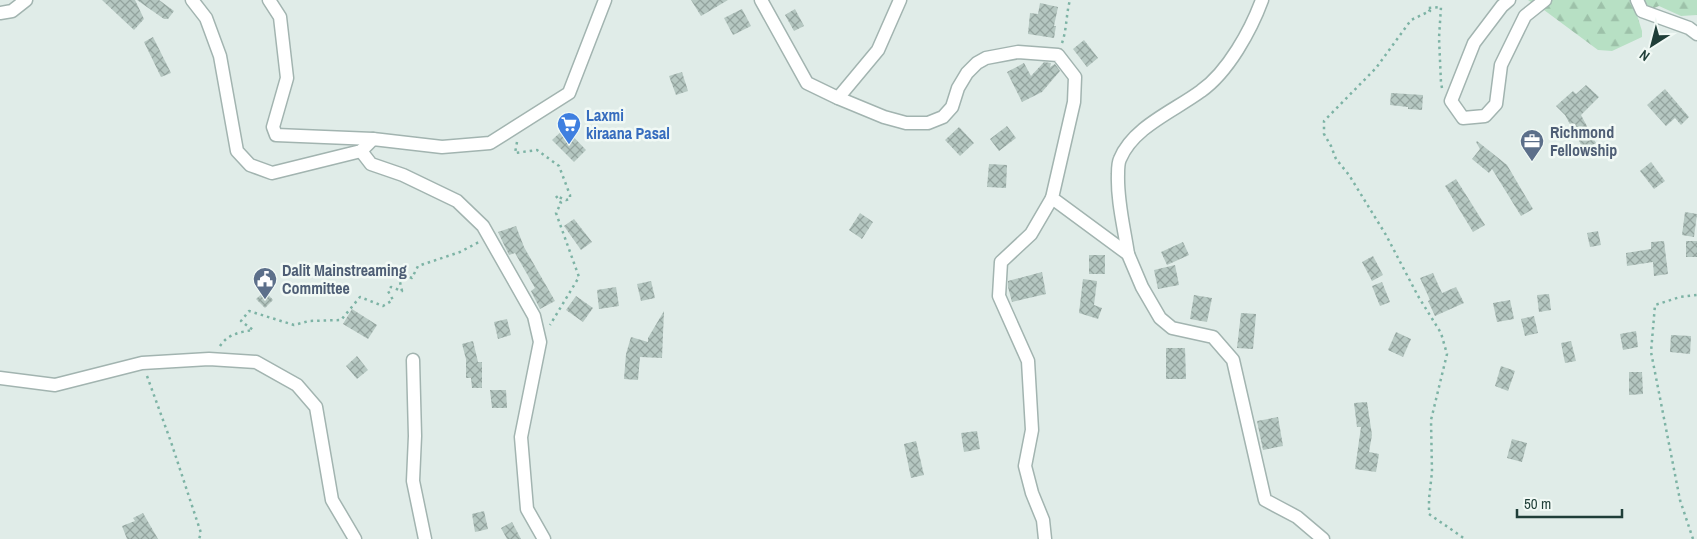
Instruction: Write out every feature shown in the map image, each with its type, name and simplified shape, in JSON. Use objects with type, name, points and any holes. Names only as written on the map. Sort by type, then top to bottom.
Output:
[{"type":"street","points":[[0,14],[12,11],[26,0]]},
{"type":"street","points":[[192,0],[206,18],[220,56],[237,151],[250,165],[272,173],[361,151],[373,139]]},
{"type":"street","points":[[269,0],[280,17],[287,78],[273,127],[276,135],[373,139],[442,147],[490,143],[569,93],[605,0]]},
{"type":"street","points":[[761,0],[807,82],[838,98],[884,117],[906,123],[928,123],[943,116],[952,107],[958,88],[967,73],[986,58],[1018,52],[1058,55],[1075,77],[1074,102],[1052,198],[1031,234],[1001,262],[999,296],[1028,361],[1032,430],[1025,466],[1032,493],[1043,520],[1045,539]]},
{"type":"street","points":[[838,98],[878,50],[900,0]]},
{"type":"street","points":[[1262,0],[1256,16],[1238,48],[1220,73],[1202,90],[1132,138],[1119,160],[1118,192],[1128,254],[1142,287],[1160,318],[1172,328],[1213,337],[1233,360],[1265,500],[1297,517],[1323,539]]},
{"type":"street","points":[[1509,0],[1502,6],[1474,44],[1451,101],[1463,118],[1484,116],[1496,104],[1501,65],[1526,16],[1545,0]]},
{"type":"street","points":[[1637,0],[1642,11],[1689,28],[1697,34]]},
{"type":"street","points":[[361,151],[371,164],[403,175],[457,200],[483,226],[534,316],[540,342],[521,437],[526,509],[544,539]]},
{"type":"street","points":[[1052,198],[1128,254]]},
{"type":"street","points":[[0,378],[55,385],[142,363],[210,360],[256,362],[297,385],[316,407],[332,500],[355,539]]},
{"type":"street","points":[[412,360],[415,436],[413,481],[425,539]]},
{"type":"path","points":[[1058,55],[1066,32],[1066,14],[1070,0]]},
{"type":"path","points":[[1451,101],[1440,83],[1439,38],[1441,7],[1427,8],[1430,11],[1411,20],[1376,68],[1324,121],[1324,134],[1336,159],[1349,176],[1386,235],[1418,296],[1441,333],[1447,354],[1431,420],[1432,472],[1429,514],[1465,539]]},
{"type":"path","points":[[519,126],[515,153],[537,150],[559,166],[570,199],[566,200],[556,196],[560,203],[556,213],[579,277],[540,342]]},
{"type":"path","points":[[210,360],[224,341],[236,333],[253,330],[242,321],[249,311],[294,325],[309,321],[341,320],[360,296],[383,306],[392,300],[388,290],[391,287],[402,291],[400,282],[402,274],[412,278],[418,266],[460,252],[489,237]]},
{"type":"path","points":[[1693,539],[1680,500],[1651,352],[1654,304],[1680,297],[1697,295]]},
{"type":"path","points":[[142,363],[201,533],[199,539]]},
{"type":"green space","points":[[1528,0],[1697,0],[1697,15],[1681,16],[1659,6],[1637,15],[1642,37],[1612,51],[1598,50]]},
{"type":"building","points":[[102,0],[135,0],[144,19],[134,30]]},
{"type":"building","points":[[137,0],[159,0],[174,11],[168,19],[164,19]]},
{"type":"building","points":[[691,0],[728,0],[701,16]]},
{"type":"building","points":[[1040,3],[1058,7],[1054,26],[1056,26],[1054,38],[1028,34],[1030,13],[1038,14]]},
{"type":"building","points":[[742,9],[751,26],[733,35],[724,18]]},
{"type":"building","points":[[795,9],[804,26],[794,31],[785,15]]},
{"type":"building","points":[[153,37],[171,73],[161,77],[144,42]]},
{"type":"building","points":[[1084,40],[1098,58],[1087,67],[1073,49]]},
{"type":"building","points":[[1044,62],[1051,63],[1050,67],[1055,64],[1060,71],[1042,92],[1022,102],[1007,72],[1024,63],[1031,76]]},
{"type":"building","points":[[682,72],[688,91],[676,95],[669,76]]},
{"type":"building","points":[[1586,85],[1599,97],[1581,115],[1596,143],[1584,150],[1565,115],[1556,106],[1573,91],[1576,94]]},
{"type":"building","points":[[1665,89],[1689,117],[1681,125],[1675,118],[1666,126],[1647,105]]},
{"type":"building","points":[[1391,93],[1423,95],[1422,110],[1390,105]]},
{"type":"building","points":[[1007,126],[1016,138],[999,151],[990,139]]},
{"type":"building","points":[[959,127],[974,143],[960,156],[945,140]]},
{"type":"building","name":"Laxmi kiraana Pasal","points":[[565,128],[586,150],[574,162],[552,140]]},
{"type":"building","points":[[1477,141],[1507,165],[1533,209],[1521,216],[1492,169],[1489,173],[1472,159],[1480,149]]},
{"type":"building","points":[[1651,162],[1665,181],[1654,189],[1640,171]]},
{"type":"building","points":[[989,164],[1007,165],[1006,188],[987,187]]},
{"type":"building","points":[[1456,179],[1485,225],[1473,232],[1445,186]]},
{"type":"building","points":[[1685,212],[1697,214],[1694,237],[1682,235]]},
{"type":"building","points":[[860,213],[873,222],[862,239],[849,230]]},
{"type":"building","points":[[574,219],[592,242],[581,250],[564,226]]},
{"type":"building","points":[[516,226],[524,247],[555,301],[540,309],[531,291],[535,288],[515,253],[509,255],[498,232]]},
{"type":"building","points":[[1598,231],[1601,245],[1590,247],[1587,233]]},
{"type":"building","points":[[1664,241],[1668,274],[1654,276],[1653,262],[1627,266],[1626,253],[1651,249],[1651,242]]},
{"type":"building","points":[[1686,241],[1697,241],[1697,257],[1686,257]]},
{"type":"building","points":[[1183,242],[1189,255],[1167,265],[1161,252]]},
{"type":"building","points":[[1089,255],[1105,255],[1105,274],[1089,274]]},
{"type":"building","points":[[1373,256],[1383,275],[1372,281],[1362,262]]},
{"type":"building","points":[[1175,265],[1179,285],[1158,289],[1154,270]]},
{"type":"building","points":[[1042,272],[1046,294],[1012,302],[1008,281]]},
{"type":"building","points":[[1433,273],[1442,293],[1456,287],[1464,303],[1435,316],[1420,278]]},
{"type":"building","points":[[1083,279],[1097,281],[1094,305],[1102,308],[1098,319],[1079,313]]},
{"type":"building","points":[[651,281],[655,298],[641,301],[637,284]]},
{"type":"building","points":[[1382,282],[1390,302],[1380,306],[1372,286]]},
{"type":"building","points":[[616,287],[619,306],[599,309],[597,290]]},
{"type":"building","name":"Dalit Mainstreaming Committee","points":[[265,291],[273,300],[265,308],[256,299]]},
{"type":"building","points":[[1549,294],[1551,310],[1539,312],[1537,295]]},
{"type":"building","points":[[1194,295],[1212,298],[1207,322],[1190,319]]},
{"type":"building","points":[[576,296],[593,308],[583,322],[566,310]]},
{"type":"building","points":[[1510,300],[1514,319],[1497,322],[1493,303]]},
{"type":"building","points":[[352,309],[377,325],[368,339],[343,324]]},
{"type":"building","points":[[664,311],[662,358],[640,357],[638,380],[624,379],[626,354],[631,337],[648,342],[648,338]]},
{"type":"building","points":[[1241,313],[1256,314],[1253,349],[1237,348]]},
{"type":"building","points":[[1534,316],[1538,333],[1525,336],[1521,319]]},
{"type":"building","points":[[507,319],[511,335],[498,339],[494,322]]},
{"type":"building","points":[[1636,331],[1638,347],[1623,350],[1620,334]]},
{"type":"building","points":[[1396,332],[1411,339],[1403,357],[1388,350]]},
{"type":"building","points":[[1671,335],[1691,336],[1690,354],[1670,352]]},
{"type":"building","points":[[473,341],[478,362],[482,362],[482,388],[472,388],[471,378],[466,378],[466,359],[462,344]]},
{"type":"building","points":[[1571,341],[1576,361],[1565,363],[1561,343]]},
{"type":"building","points":[[1166,348],[1185,348],[1186,379],[1166,379]]},
{"type":"building","points":[[357,356],[368,370],[357,379],[346,366]]},
{"type":"building","points":[[1501,366],[1515,371],[1508,391],[1495,386]]},
{"type":"building","points":[[1629,372],[1642,372],[1643,394],[1629,395]]},
{"type":"building","points":[[490,390],[506,390],[507,408],[492,408]]},
{"type":"building","points":[[1367,402],[1372,435],[1369,452],[1379,454],[1376,472],[1355,469],[1361,427],[1357,427],[1354,403]]},
{"type":"building","points":[[1278,417],[1283,446],[1263,450],[1257,421]]},
{"type":"building","points":[[977,431],[980,449],[964,452],[961,433]]},
{"type":"building","points":[[1512,439],[1527,443],[1522,462],[1507,458]]},
{"type":"building","points":[[916,441],[924,475],[911,478],[904,444]]},
{"type":"building","points":[[484,511],[488,529],[475,532],[472,514]]},
{"type":"building","points":[[143,513],[158,539],[127,539],[122,526],[135,521],[133,518]]},
{"type":"building","points":[[512,522],[521,539],[507,539],[501,528]]},
{"type":"place","name":"Laxmi kiraana Pasal","points":[[569,145]]},
{"type":"place","name":"Richmond Fellowship","points":[[1532,162]]},
{"type":"place","name":"Dalit Mainstreaming Committee","points":[[265,300]]}]
